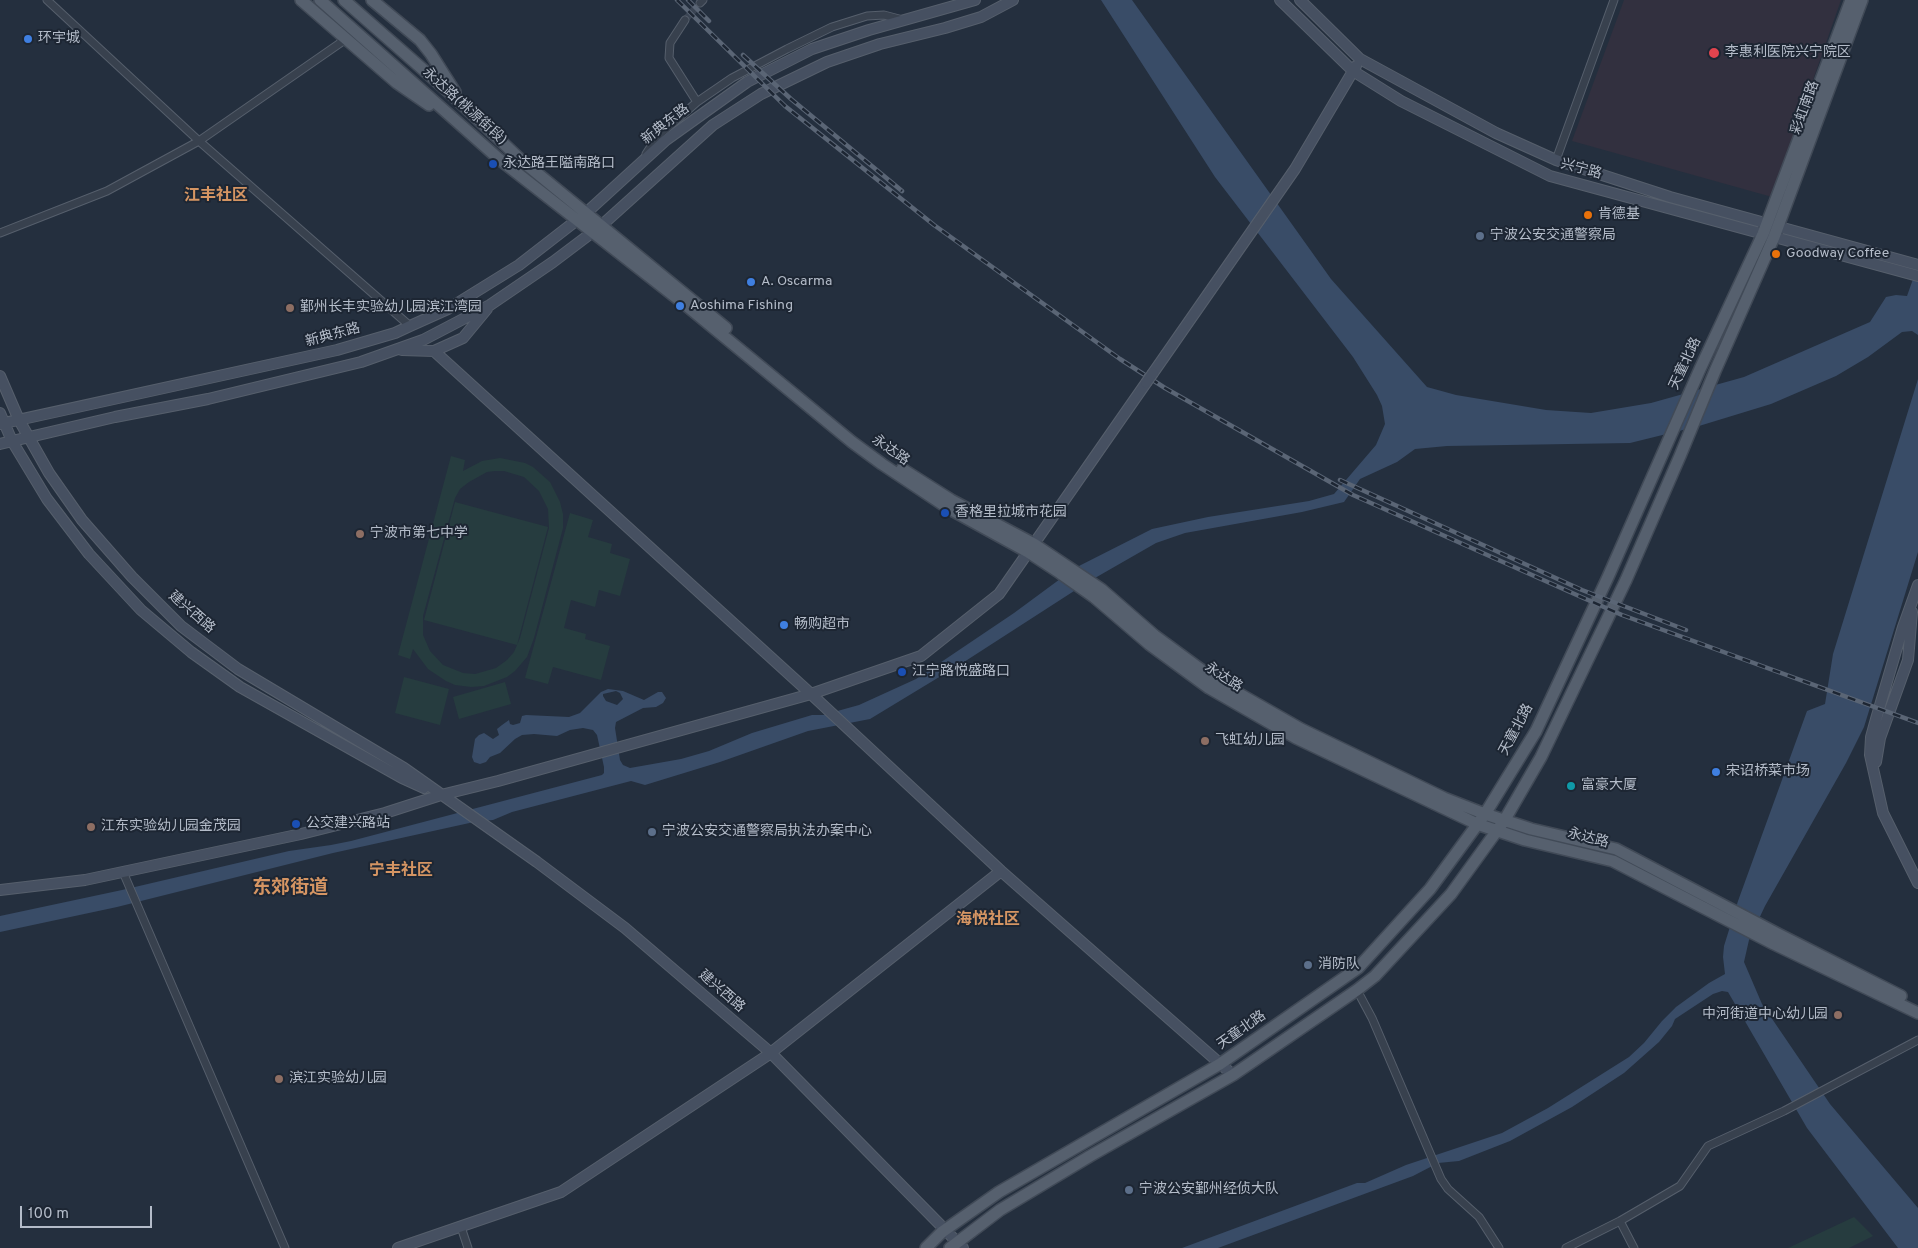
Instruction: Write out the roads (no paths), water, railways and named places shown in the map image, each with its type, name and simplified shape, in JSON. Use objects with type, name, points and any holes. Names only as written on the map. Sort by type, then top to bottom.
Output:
[{"type":"main road","points":[[301,0],[398,83],[478,140]]},
{"type":"main road","name":"永达路(桃源街段)","points":[[320,0],[499,159],[581,217],[602,225]]},
{"type":"main road","name":"永达路(桃源街段)","points":[[344,0],[464,106],[581,217],[592,232]]},
{"type":"main road","points":[[372,0],[420,40],[464,106]]},
{"type":"main road","name":"天童北路","points":[[957,1246],[1000,1210],[1233,1074],[1357,990],[1374,976],[1451,894],[1504,821],[1541,758],[1626,580],[1680,456],[1771,231],[1850,0]]},
{"type":"main road","name":"彩虹南路","points":[[1771,231],[1862,0]]},
{"type":"main road","name":"永达路","points":[[602,225],[791,383],[877,452],[1062,568],[1222,684],[1331,744],[1444,798],[1504,821],[1616,849],[1717,909]]},
{"type":"main road","name":"天童北路","points":[[926,1248],[946,1230],[999,1192],[1220,1064],[1358,968],[1430,889],[1485,814],[1536,731],[1608,577],[1694,382],[1771,231]]},
{"type":"main road","name":"永达路","points":[[592,232],[687,306],[852,442],[882,464],[948,508],[1031,548]]},
{"type":"main road","name":"永达路","points":[[1098,593],[1149,644],[1209,688],[1254,716],[1296,738],[1496,832],[1613,861],[1717,909],[1918,1013]]},
{"type":"main road","name":"永达路","points":[[1776,939],[1918,1005]]},
{"type":"street","points":[[47,0],[199,141],[410,326]]},
{"type":"street","name":"新典东路","points":[[2,424],[337,350],[410,326],[448,309],[519,265],[581,217],[666,140],[747,82],[812,49],[975,0]]},
{"type":"street","points":[[0,444],[114,417],[208,400],[361,362],[424,340],[490,305],[553,262],[602,225],[713,126],[761,94],[827,62],[880,44],[981,17],[1013,0]]},
{"type":"street","name":"兴宁路","points":[[1280,0],[1353,71],[1402,101],[1550,176],[1771,231],[1918,265]]},
{"type":"street","name":"兴宁路","points":[[1300,0],[1360,59],[1496,133],[1556,160],[1880,267],[1918,276]]},
{"type":"street","points":[[1556,160],[1614,0]]},
{"type":"street","points":[[640,164],[657,137],[697,102],[732,78],[832,27],[867,16],[884,15],[904,21]]},
{"type":"street","points":[[685,20],[670,43],[669,58],[697,102]]},
{"type":"street","points":[[0,233],[108,191],[199,141],[346,38]]},
{"type":"street","points":[[0,890],[124,874],[301,834],[445,798],[498,781],[811,694],[921,656],[999,594],[1295,170],[1360,59]]},
{"type":"street","points":[[396,350],[434,351],[462,338],[490,305]]},
{"type":"street","points":[[434,351],[820,702],[1000,870],[1233,1074]]},
{"type":"street","name":"建兴西路","points":[[0,376],[19,420],[49,474],[82,520],[132,577],[180,626],[238,669],[404,768],[625,928],[771,1053],[946,1230],[957,1246]]},
{"type":"street","name":"建兴西路","points":[[0,414],[2,424],[47,498],[89,554],[140,610],[183,646],[240,687],[402,778],[445,798]]},
{"type":"street","points":[[1918,585],[1913,601],[1908,660],[1880,738],[1874,776],[1883,813],[1918,883]]},
{"type":"street","points":[[398,1248],[561,1192],[771,1053],[1000,870]]},
{"type":"street","points":[[124,874],[285,1248]]},
{"type":"street","points":[[1357,990],[1372,1018],[1441,1179],[1448,1189],[1479,1217],[1499,1248]]},
{"type":"street","points":[[1566,1248],[1620,1221],[1680,1186],[1708,1146],[1784,1111],[1918,1040]]},
{"type":"street","points":[[1620,1221],[1634,1248]]},
{"type":"street","points":[[461,1226],[468,1248]]},
{"type":"water","points":[[1101,0],[1132,0],[1331,279],[1427,387],[1456,395],[1546,410],[1591,413],[1651,403],[1744,377],[1870,322],[1886,297],[1896,295],[1907,296],[1918,265],[1918,335],[1912,331],[1902,332],[1868,357],[1836,376],[1771,404],[1699,426],[1630,443],[1447,446],[1415,449],[1397,462],[1360,479],[1344,502],[1302,512],[1185,533],[1156,543],[1088,582],[964,662],[870,719],[808,731],[720,762],[645,785],[631,781],[512,812],[493,820],[474,822],[333,853],[117,907],[0,932],[0,916],[289,851],[351,841],[602,775],[604,767],[597,735],[593,730],[583,728],[570,730],[557,736],[522,735],[500,753],[480,764],[474,762],[472,757],[475,739],[479,735],[484,733],[493,739],[499,735],[497,729],[509,720],[510,724],[513,725],[520,723],[522,716],[526,715],[569,717],[580,713],[601,692],[608,689],[623,691],[644,700],[658,692],[662,692],[666,698],[663,703],[656,707],[643,708],[616,722],[615,728],[620,760],[623,765],[630,768],[681,759],[709,751],[752,733],[812,715],[823,715],[859,705],[916,679],[1014,613],[1075,568],[1152,529],[1208,517],[1309,501],[1334,494],[1376,445],[1385,424],[1382,406],[1353,357],[1215,177]],"holes":[[[616,691],[620,693],[623,699],[617,705],[606,701],[603,696],[603,694]]]},
{"type":"water","points":[[1918,379],[1918,552],[1864,727],[1846,763],[1765,906],[1749,940],[1744,962],[1762,1004],[1830,1104],[1918,1208],[1918,1248],[1898,1248],[1807,1128],[1728,992],[1722,991],[1713,994],[1675,1019],[1672,1026],[1659,1042],[1624,1073],[1572,1107],[1510,1141],[1459,1161],[1438,1163],[1413,1176],[1218,1248],[1182,1248],[1357,1183],[1365,1183],[1406,1165],[1502,1133],[1548,1108],[1629,1057],[1676,1007],[1725,974],[1724,946],[1738,901],[1807,711],[1825,704],[1833,654]]},
{"type":"tunnel","points":[[685,20],[700,3]]},
{"type":"railway","points":[[677,0],[785,106],[934,225],[1120,359],[1165,388],[1353,495],[1579,596],[1622,615],[1918,723]]},
{"type":"railway","points":[[688,0],[709,21]]},
{"type":"railway","points":[[743,55],[791,99],[902,191]]},
{"type":"railway","points":[[1340,480],[1582,590],[1686,630]]},
{"type":"place","name":"环宇城","points":[[28,39]]},
{"type":"place","name":"李惠利医院兴宁院区","points":[[1714,53]]},
{"type":"place","name":"永达路王隘南路口","points":[[493,164]]},
{"type":"place","name":"肯德基","points":[[1588,215]]},
{"type":"place","name":"宁波公安交通警察局","points":[[1480,236]]},
{"type":"place","name":"Goodway Coffee","points":[[1776,254]]},
{"type":"place","name":"A. Oscarma","points":[[751,282]]},
{"type":"place","name":"Aoshima Fishing","points":[[680,306]]},
{"type":"place","name":"鄞州长丰实验幼儿园滨江湾园","points":[[290,308]]},
{"type":"place","name":"香格里拉城市花园","points":[[945,513]]},
{"type":"place","name":"宁波市第七中学","points":[[360,534]]},
{"type":"place","name":"畅购超市","points":[[784,625]]},
{"type":"place","name":"江宁路悦盛路口","points":[[902,672]]},
{"type":"place","name":"飞虹幼儿园","points":[[1205,741]]},
{"type":"place","name":"宋诏桥菜市场","points":[[1716,772]]},
{"type":"place","name":"富豪大厦","points":[[1571,786]]},
{"type":"place","name":"公交建兴路站","points":[[296,824]]},
{"type":"place","name":"江东实验幼儿园金茂园","points":[[91,827]]},
{"type":"place","name":"宁波公安交通警察局执法办案中心","points":[[652,832]]},
{"type":"place","name":"消防队","points":[[1308,965]]},
{"type":"place","name":"中河街道中心幼儿园","points":[[1838,1015]]},
{"type":"place","name":"滨江实验幼儿园","points":[[279,1079]]},
{"type":"place","name":"宁波公安鄞州经侦大队","points":[[1129,1190]]},
{"type":"district","name":"江丰社区","points":[[216,197]]},
{"type":"district","name":"宁丰社区","points":[[401,872]]},
{"type":"district","name":"东郊街道","points":[[290,889]]},
{"type":"district","name":"海悦社区","points":[[988,921]]}]
